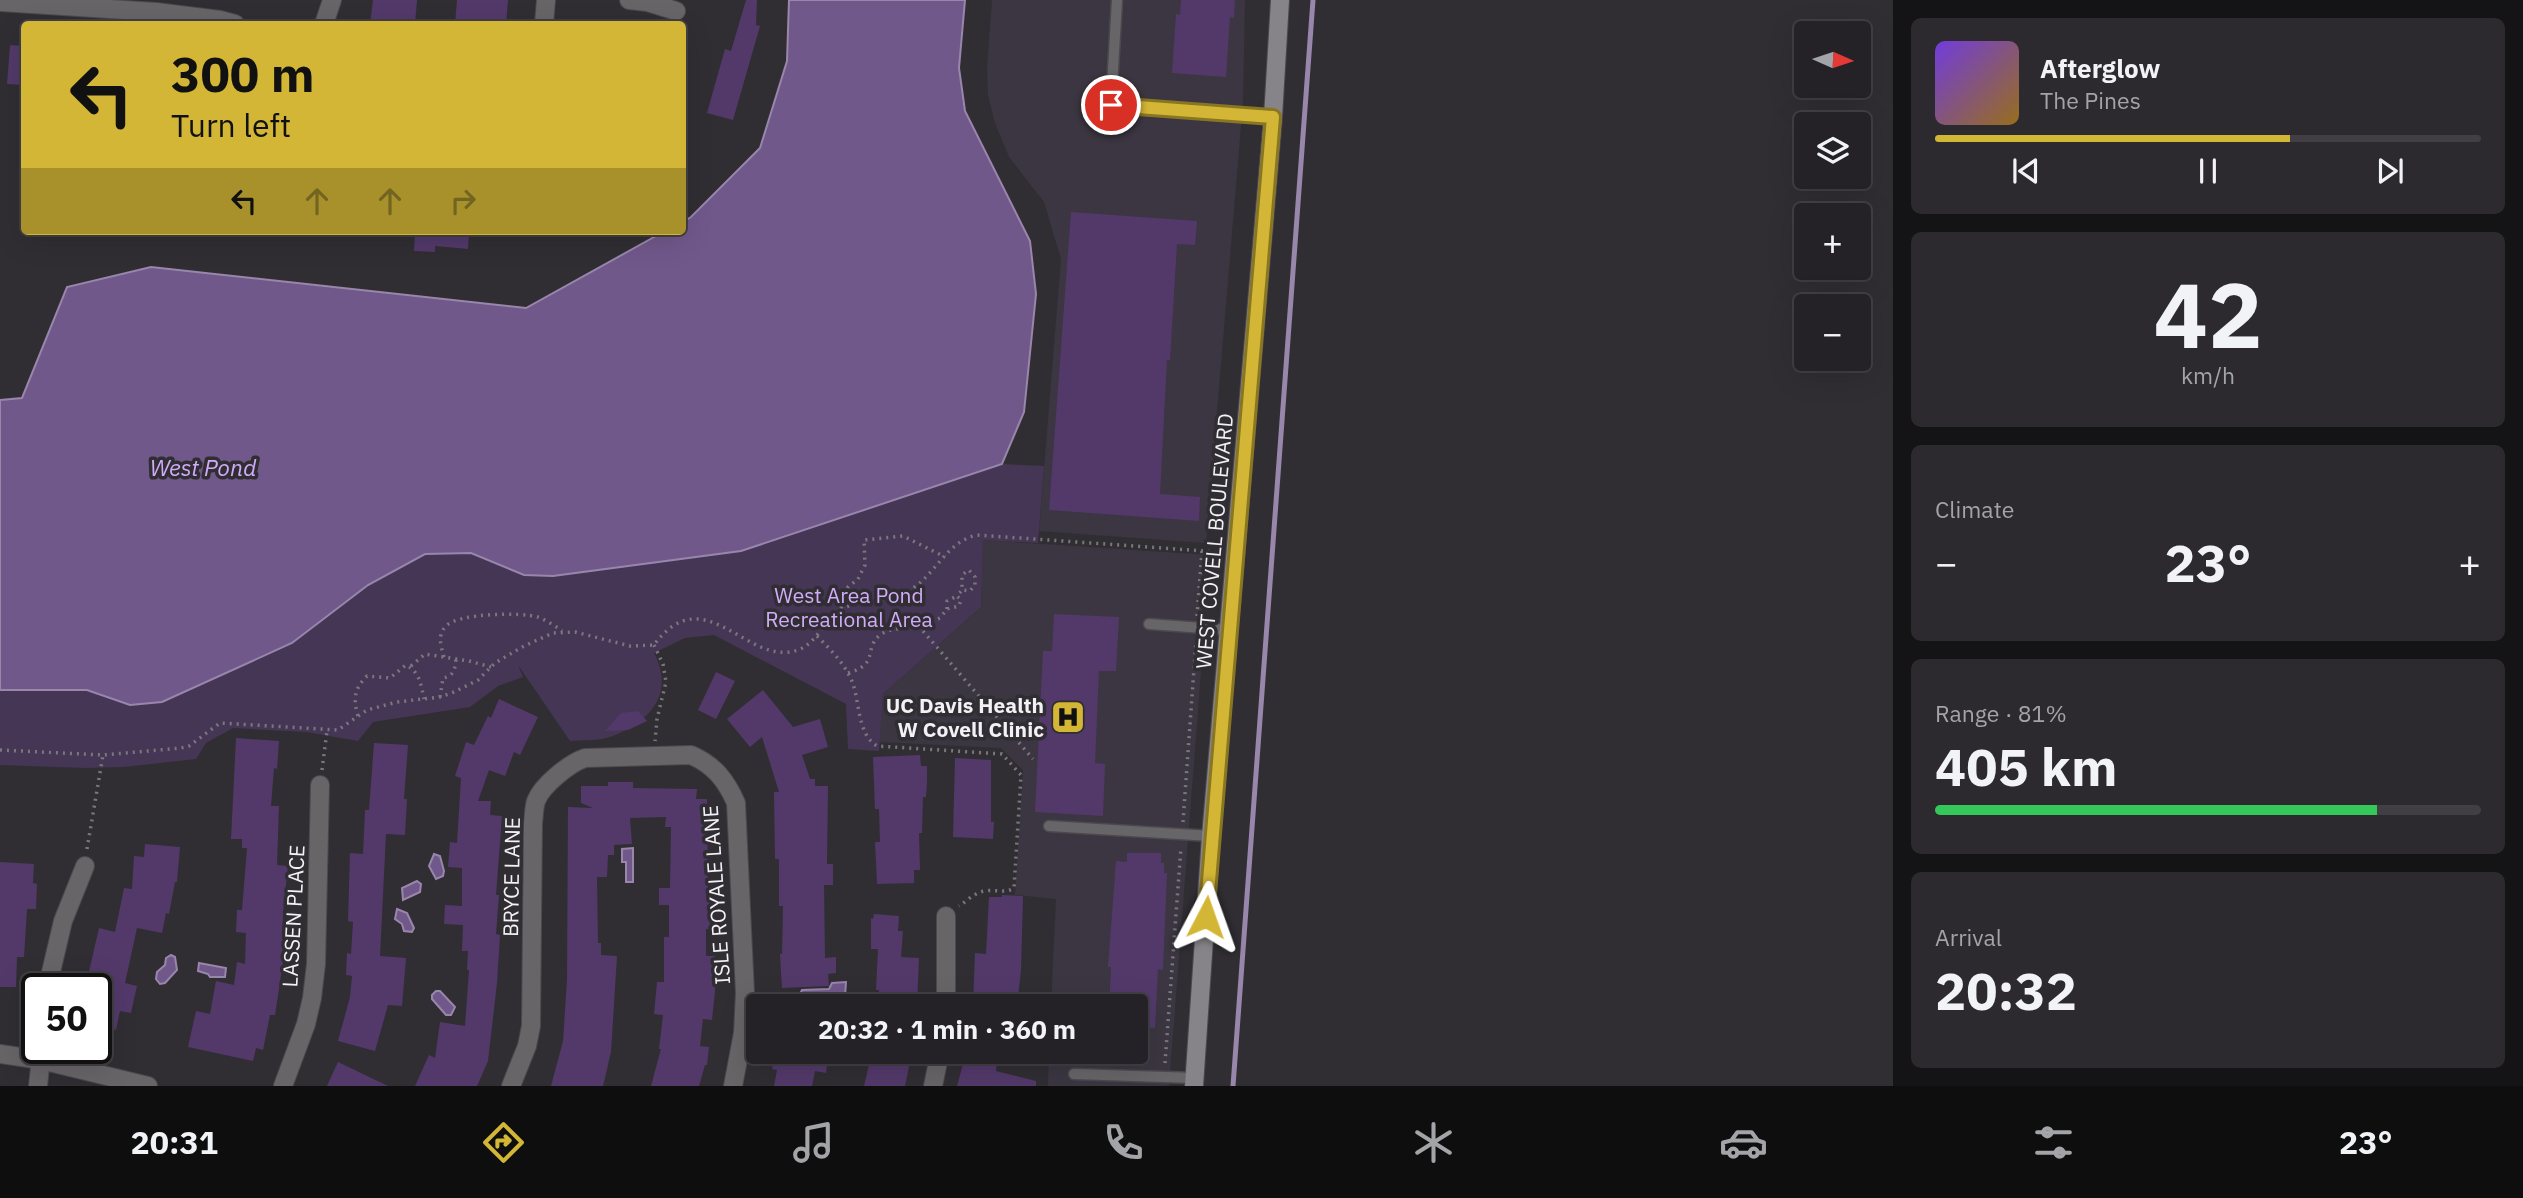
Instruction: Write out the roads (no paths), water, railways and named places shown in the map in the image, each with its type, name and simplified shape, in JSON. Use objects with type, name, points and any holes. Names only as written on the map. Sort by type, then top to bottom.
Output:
[{"type":"main road","name":"WEST COVELL BOULEVARD","points":[[1194,1082],[1211,836],[1273,117],[1280,0]]},
{"type":"street","points":[[325,21],[332,0]]},
{"type":"street","points":[[544,21],[546,0]]},
{"type":"street","points":[[629,0],[647,2],[676,11]]},
{"type":"street","points":[[0,2],[113,5],[156,18],[224,21]]},
{"type":"street","name":"BRYCE LANE","points":[[511,1086],[527,1046],[531,1017],[533,823],[537,799],[563,769],[573,762],[585,758],[654,755]]},
{"type":"street","name":"ISLE ROYALE LANE","points":[[654,755],[691,755],[705,761],[718,772],[736,803],[746,993],[743,1033],[733,1086]]},
{"type":"street","name":"LASSEN PLACE","points":[[283,1086],[306,1024],[312,998],[316,964],[320,785]]},
{"type":"street","points":[[51,973],[63,920],[85,866]]},
{"type":"street","points":[[946,916],[946,994]]},
{"type":"street","points":[[0,1054],[21,1054]]},
{"type":"street","points":[[38,1086],[40,1064]]},
{"type":"street","points":[[74,1064],[148,1086]]},
{"type":"street","points":[[933,1086],[938,1064]]},
{"type":"lane","points":[[1117,0],[1111,105],[1273,117]]},
{"type":"lane","points":[[1149,624],[1229,630]]},
{"type":"lane","points":[[1049,826],[1211,836]]},
{"type":"lane","points":[[1074,1074],[1194,1082]]},
{"type":"water","name":"West Pond","points":[[789,0],[965,0],[959,68],[965,111],[1030,241],[1036,294],[1024,412],[1002,464],[741,551],[553,576],[524,575],[471,553],[425,554],[368,585],[292,643],[162,702],[130,705],[87,690],[0,690],[0,400],[22,398],[67,287],[151,267],[526,308],[658,235],[686,235],[686,220],[760,148],[787,61]]},
{"type":"water","points":[[633,848],[633,882],[626,882],[626,862],[622,862],[622,849]]},
{"type":"water","points":[[434,854],[440,856],[444,871],[443,876],[436,879],[429,866]]},
{"type":"water","points":[[417,881],[421,884],[420,892],[403,900],[402,888]]},
{"type":"water","points":[[397,909],[407,913],[414,928],[412,932],[404,931],[402,924],[395,919]]},
{"type":"water","points":[[171,955],[175,957],[177,970],[165,983],[160,984],[156,979],[157,972]]},
{"type":"water","points":[[199,963],[226,968],[225,977],[210,977],[198,971]]},
{"type":"water","points":[[846,982],[845,994],[800,994],[802,990],[829,989],[832,983]]},
{"type":"water","points":[[436,991],[440,991],[455,1007],[451,1015],[446,1015],[432,999]]},
{"type":"waterway","points":[[1233,1086],[1313,0]]},
{"type":"place","name":"UC Davis Health W Covell Clinic","points":[[1068,717]]},
{"type":"park label","name":"West Area Pond Recreational Area","points":[[849,607]]}]
